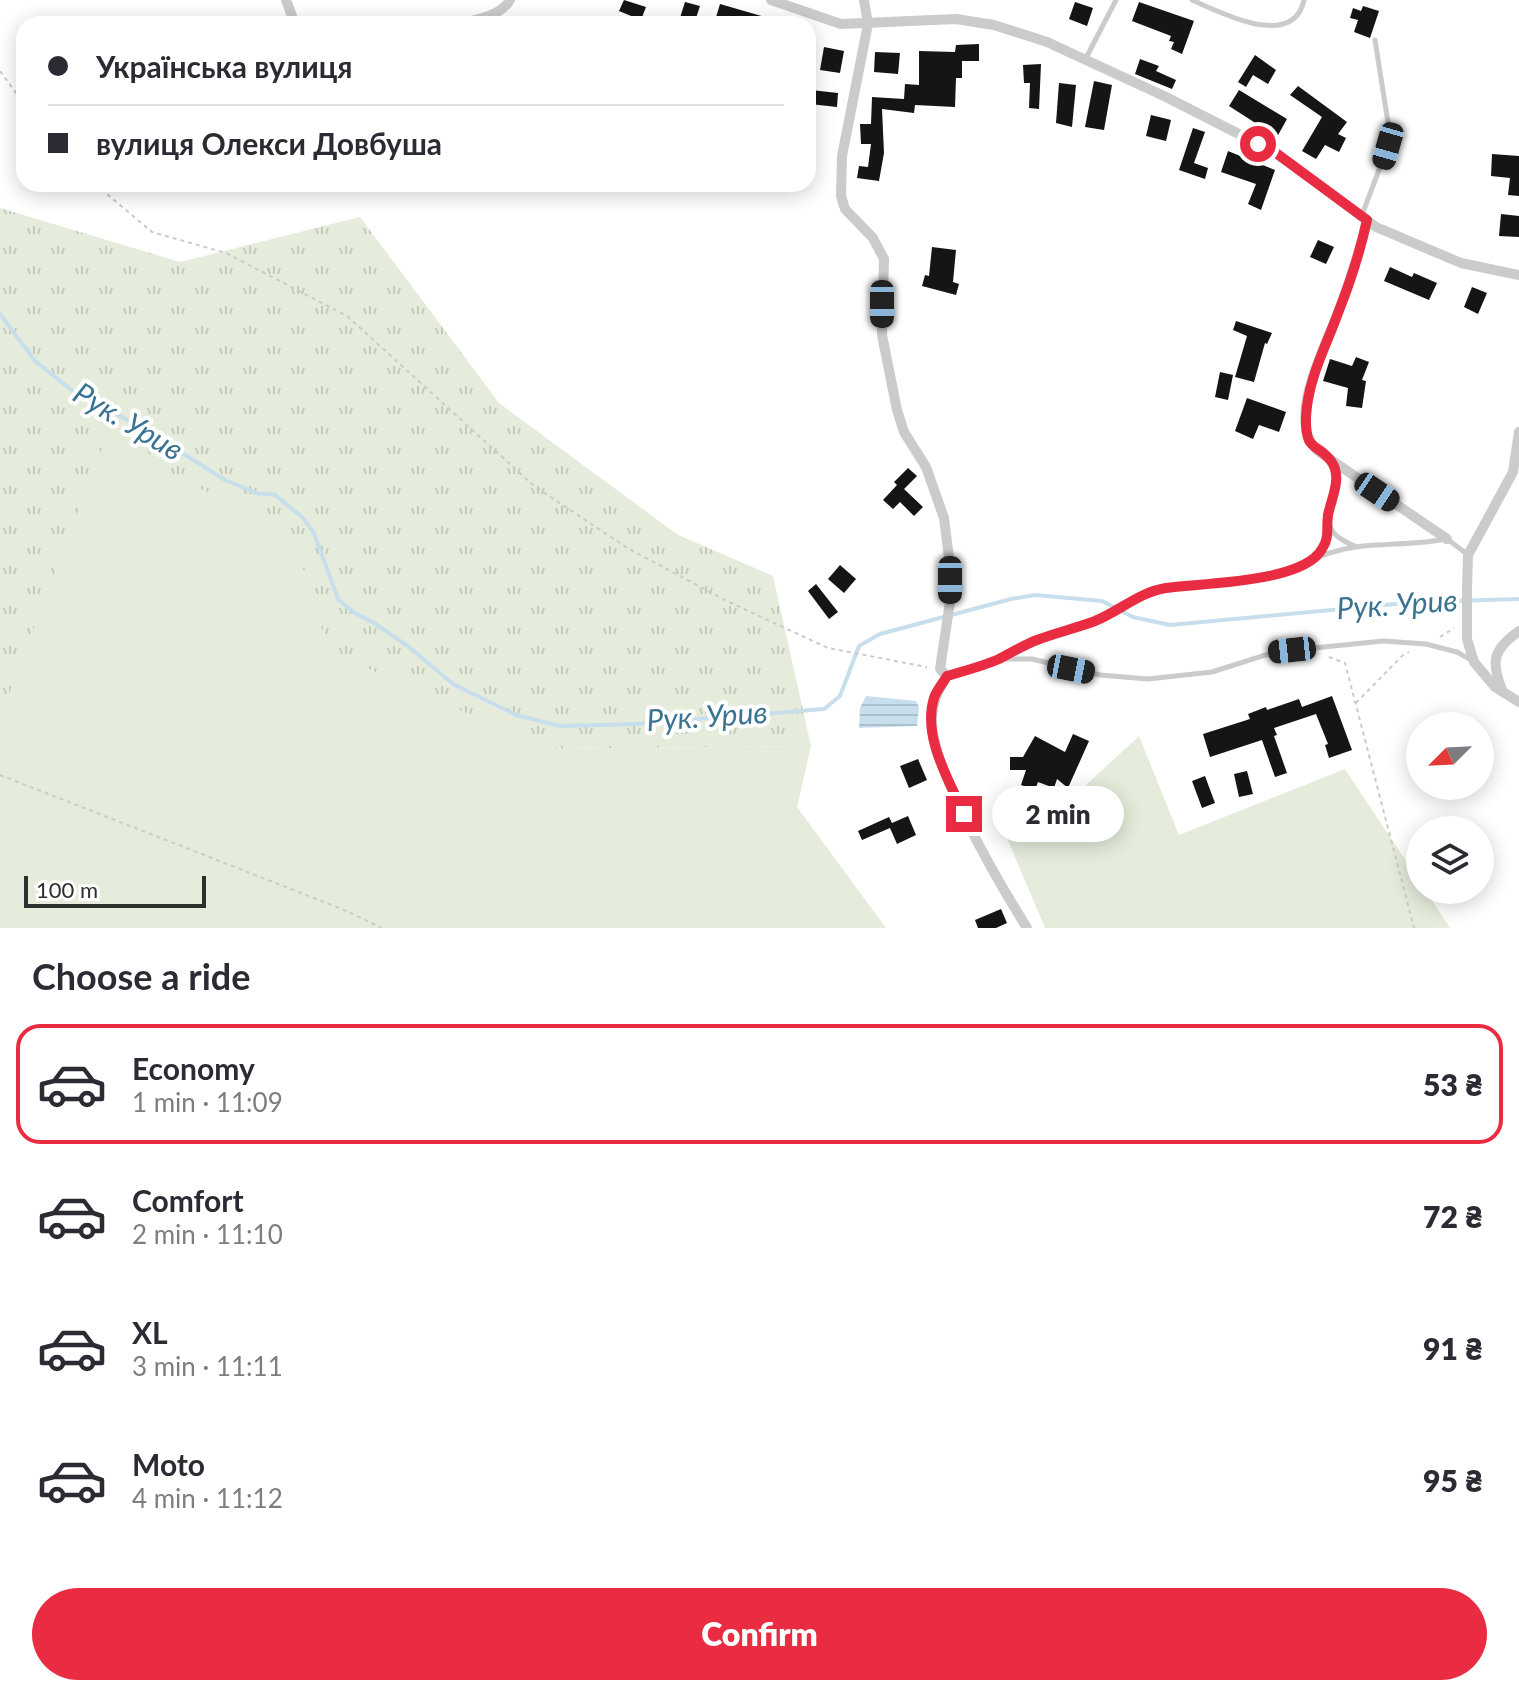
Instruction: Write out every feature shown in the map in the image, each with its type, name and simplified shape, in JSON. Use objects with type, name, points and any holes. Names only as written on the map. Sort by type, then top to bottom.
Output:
[{"type":"street","points":[[489,16],[510,0]]},
{"type":"street","points":[[771,0],[841,24],[956,19],[994,25],[1047,42],[1276,153],[1389,233],[1461,263],[1519,275]]},
{"type":"street","points":[[864,0],[868,24],[842,156],[841,196],[845,209],[873,238],[884,259],[882,335],[897,410],[904,432],[926,467],[944,518],[950,602],[944,673],[934,698],[932,722],[937,752],[964,814],[1027,928]]},
{"type":"street","points":[[1364,218],[1355,267],[1313,374],[1308,394],[1308,438],[1311,445],[1331,460],[1447,539]]},
{"type":"street","points":[[1519,432],[1516,472],[1468,555],[1467,588],[1467,639],[1474,662],[1504,693],[1519,702]]},
{"type":"street","points":[[1504,693],[1497,675],[1497,654],[1505,641],[1519,631]]},
{"type":"lane","points":[[1085,59],[1116,0]]},
{"type":"lane","points":[[1192,0],[1243,22],[1274,25],[1296,17],[1304,0]]},
{"type":"lane","points":[[1364,218],[1388,146],[1386,108],[1375,40]]},
{"type":"lane","points":[[1331,460],[1336,485],[1327,517],[1330,531],[1339,540],[1356,547]]},
{"type":"lane","points":[[1316,557],[1330,531]]},
{"type":"lane","points":[[999,659],[1018,648],[1109,614],[1123,604],[1164,588],[1259,578],[1287,571],[1316,557],[1356,547],[1420,544],[1447,539],[1468,555]]},
{"type":"lane","points":[[944,673],[999,659],[1032,659],[1100,675],[1148,679],[1212,672],[1275,652],[1383,641],[1426,644],[1457,652],[1474,662]]},
{"type":"path","points":[[0,71],[16,93]]},
{"type":"path","points":[[104,192],[152,232],[226,253],[347,316],[534,486],[629,549],[727,601],[828,648],[944,673]]},
{"type":"path","points":[[1356,704],[1402,656],[1454,628],[1467,614]]},
{"type":"path","points":[[1308,648],[1345,663],[1414,928]]},
{"type":"path","points":[[0,775],[342,909],[382,928]]},
{"type":"green space","points":[[0,208],[180,262],[360,217],[499,403],[678,535],[773,576],[811,746],[545,749],[329,651],[293,538],[0,717]]},
{"type":"green space","points":[[106,438],[293,538],[329,651],[545,749],[811,746],[797,807],[886,928],[0,928],[0,717]]},
{"type":"green space","points":[[1139,736],[1179,835],[1345,769],[1406,861],[1406,904],[1434,904],[1450,928],[1045,928],[1001,824],[1058,811]]},
{"type":"water","points":[[866,696],[916,701],[919,707],[917,726],[859,728],[860,708]]},
{"type":"building","points":[[624,0],[646,7],[643,16],[619,11]]},
{"type":"building","points":[[685,2],[700,6],[697,16],[681,16]]},
{"type":"building","points":[[1075,2],[1093,8],[1087,26],[1069,19]]},
{"type":"building","points":[[1139,2],[1194,21],[1182,54],[1171,49],[1174,42],[1169,41],[1171,36],[1132,21]]},
{"type":"building","points":[[720,4],[761,16],[716,16]]},
{"type":"building","points":[[1363,6],[1379,11],[1370,38],[1354,32],[1358,20],[1350,18],[1353,8],[1361,11]]},
{"type":"building","points":[[979,44],[979,61],[962,61],[962,78],[956,78],[955,107],[915,105],[914,113],[882,109],[884,153],[879,181],[857,178],[859,166],[868,167],[871,144],[861,144],[860,124],[871,124],[872,97],[904,99],[905,84],[919,85],[919,51],[955,52],[956,45]]},
{"type":"building","points":[[824,47],[844,51],[840,73],[820,70]]},
{"type":"building","points":[[875,52],[900,53],[898,74],[874,72]]},
{"type":"building","points":[[1255,55],[1276,70],[1268,84],[1253,75],[1246,87],[1238,82]]},
{"type":"building","points":[[1140,59],[1159,66],[1156,71],[1176,80],[1172,89],[1135,74]]},
{"type":"building","points":[[1041,64],[1039,109],[1029,108],[1030,83],[1024,83],[1023,65]]},
{"type":"building","points":[[1094,81],[1112,85],[1104,130],[1085,127]]},
{"type":"building","points":[[1059,83],[1076,85],[1072,127],[1056,123]]},
{"type":"building","points":[[1298,86],[1347,122],[1338,134],[1346,138],[1339,152],[1325,145],[1316,159],[1302,151],[1322,117],[1290,95]]},
{"type":"building","points":[[1239,90],[1287,119],[1277,137],[1229,106]]},
{"type":"building","points":[[816,91],[838,93],[837,107],[816,105]]},
{"type":"building","points":[[1151,115],[1171,120],[1166,141],[1146,136]]},
{"type":"building","points":[[1193,128],[1205,132],[1194,163],[1208,168],[1205,179],[1179,170]]},
{"type":"building","points":[[1228,151],[1275,170],[1261,210],[1248,204],[1256,184],[1221,172]]},
{"type":"building","points":[[1492,154],[1519,156],[1519,196],[1508,195],[1510,178],[1491,176]]},
{"type":"building","points":[[1501,214],[1519,216],[1519,237],[1499,236]]},
{"type":"building","points":[[1318,240],[1334,247],[1326,264],[1310,257]]},
{"type":"building","points":[[932,247],[956,250],[953,282],[959,284],[956,295],[922,286],[925,275],[929,276]]},
{"type":"building","points":[[1390,267],[1437,283],[1429,300],[1384,281]]},
{"type":"building","points":[[1472,287],[1487,293],[1478,314],[1464,307]]},
{"type":"building","points":[[1236,321],[1272,333],[1265,343],[1254,382],[1235,377],[1247,336],[1233,330]]},
{"type":"building","points":[[1356,357],[1369,362],[1362,380],[1366,381],[1362,408],[1346,406],[1348,388],[1323,381],[1330,359],[1352,366]]},
{"type":"building","points":[[1220,372],[1233,375],[1228,400],[1215,397]]},
{"type":"building","points":[[1247,398],[1286,412],[1279,432],[1259,425],[1253,439],[1235,431]]},
{"type":"building","points":[[908,468],[917,476],[904,489],[923,507],[914,516],[900,502],[893,509],[883,500],[897,485],[894,482]]},
{"type":"building","points":[[840,565],[856,579],[844,593],[828,579]]},
{"type":"building","points":[[816,584],[838,612],[829,619],[808,591]]},
{"type":"building","points":[[1332,696],[1352,750],[1329,758],[1325,745],[1328,744],[1316,714],[1274,728],[1287,773],[1275,777],[1262,740],[1210,757],[1203,734],[1250,719],[1248,714],[1266,707],[1267,710],[1299,699],[1302,707]]},
{"type":"building","points":[[1073,734],[1089,741],[1068,788],[1057,779],[1054,788],[1038,782],[1035,790],[1021,785],[1026,770],[1010,770],[1010,757],[1023,757],[1035,736],[1065,752]]},
{"type":"building","points":[[918,759],[927,780],[909,788],[900,766]]},
{"type":"building","points":[[1247,771],[1253,794],[1239,797],[1234,774]]},
{"type":"building","points":[[1205,776],[1215,803],[1202,808],[1192,781]]},
{"type":"building","points":[[908,816],[916,835],[897,844],[890,828],[862,840],[858,831],[889,817],[892,823]]},
{"type":"building","points":[[1001,909],[1007,923],[996,928],[978,928],[975,920]]},
{"type":"waterway","name":"Рук. Урив","points":[[0,314],[35,361],[74,392],[139,426],[225,480],[256,493],[275,495],[303,518],[314,533],[338,599],[353,612],[409,647],[453,684],[516,715],[560,726],[636,724],[824,709],[840,696],[859,646],[880,634],[1035,595],[1102,601],[1133,617],[1170,625],[1416,602],[1519,599]]},
{"type":"route","points":[[964,814],[937,752],[932,722],[934,698],[947,676],[999,659],[1055,633],[1095,621],[1141,595],[1164,588],[1259,578],[1287,571],[1316,557],[1326,542],[1330,531],[1327,517],[1336,485],[1335,469],[1331,460],[1311,445],[1308,438],[1308,394],[1355,267],[1367,220],[1276,153],[1258,144]]}]
